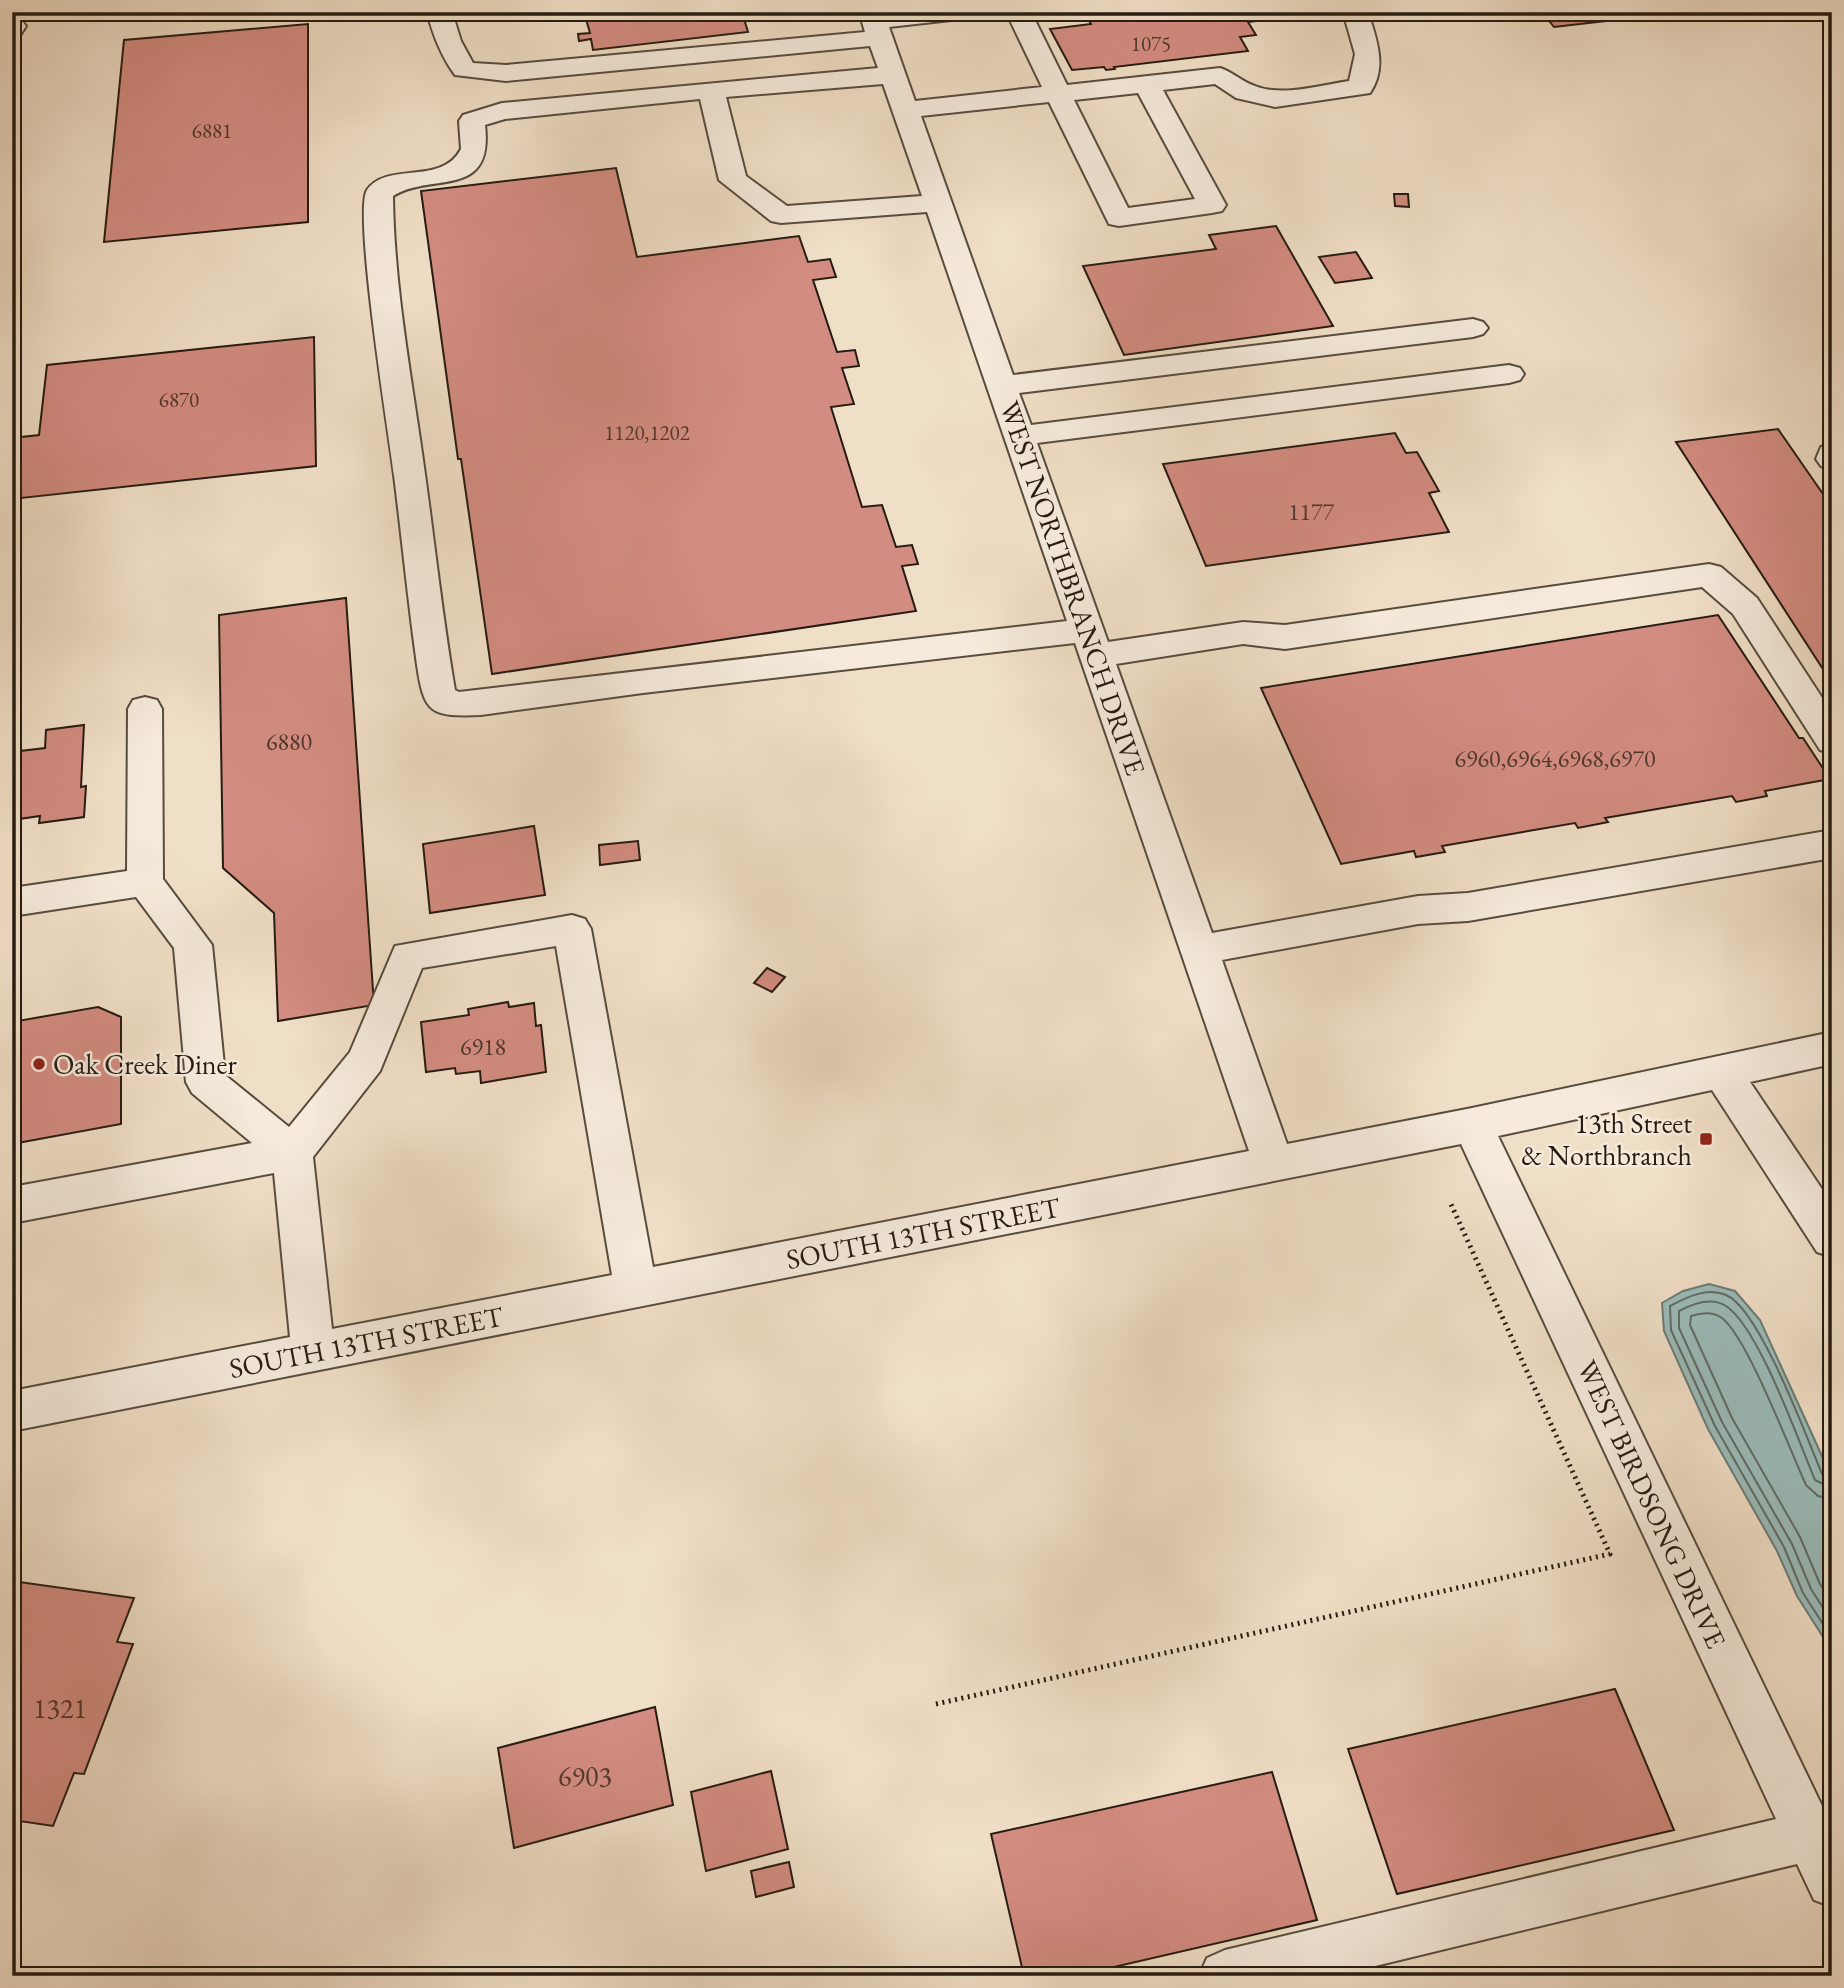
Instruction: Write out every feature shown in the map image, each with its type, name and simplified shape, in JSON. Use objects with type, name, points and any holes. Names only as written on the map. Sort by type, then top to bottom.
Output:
[{"type":"street","points":[[439,12],[449,41],[464,70],[506,73],[960,12]]},
{"type":"street","points":[[1018,12],[1119,218],[1212,205],[1146,83]]},
{"type":"street","points":[[906,110],[1220,76],[1245,92],[1275,99],[1361,87],[1368,54],[1354,12]]},
{"type":"street","name":"WEST NORTHBRANCH DRIVE","points":[[875,24],[1274,1164]]},
{"type":"street","points":[[893,75],[502,111],[472,121],[474,149],[464,166],[450,174],[388,185],[379,193],[390,337],[414,507],[427,631],[439,696],[455,704],[481,703],[643,681],[1092,643],[1242,633],[1285,637],[1709,575],[1745,606],[1832,741]]},
{"type":"street","points":[[711,90],[733,180],[781,215],[938,203]]},
{"type":"street","points":[[1002,386],[1473,328]]},
{"type":"street","points":[[1020,436],[1509,374]]},
{"type":"street","points":[[1832,454],[1832,459]]},
{"type":"street","points":[[145,709],[145,882],[193,945],[206,1082],[292,1153],[313,1353]]},
{"type":"street","points":[[1199,950],[1418,910],[1468,907],[1832,844]]},
{"type":"street","points":[[12,902],[145,882]]},
{"type":"street","points":[[12,1205],[292,1153],[366,1060],[408,956],[572,929],[636,1289]]},
{"type":"street","name":"SOUTH 13TH STREET","points":[[12,1410],[1472,1125],[1832,1048]]},
{"type":"street","points":[[1722,1072],[1832,1239]]},
{"type":"street","name":"WEST BIRDSONG DRIVE","points":[[1472,1125],[1821,1833],[1832,1882]]},
{"type":"street","points":[[1225,1976],[1821,1833]]},
{"type":"path","points":[[936,1704],[1610,1554],[1450,1202]]},
{"type":"water","points":[[1709,1284],[1735,1291],[1760,1320],[1832,1478],[1832,1651],[1797,1596],[1777,1551],[1708,1429],[1664,1331],[1662,1303],[1683,1291]]},
{"type":"building","points":[[584,12],[742,12],[748,32],[593,50],[591,39],[579,41],[578,34],[590,33]]},
{"type":"building","points":[[1084,12],[1306,12],[1308,15],[1248,22],[1256,35],[1240,37],[1248,51],[1106,70],[1104,67],[1072,70],[1050,29],[1091,24]]},
{"type":"building","points":[[1542,12],[1676,12],[1676,13],[1554,27]]},
{"type":"building","points":[[308,24],[308,222],[104,242],[124,40]]},
{"type":"building","points":[[616,168],[637,257],[799,236],[808,262],[830,259],[836,277],[813,280],[837,352],[855,350],[859,366],[842,368],[854,404],[831,407],[862,507],[882,505],[896,547],[912,545],[918,564],[902,566],[916,611],[492,674],[461,459],[458,459],[421,191]]},
{"type":"building","points":[[1394,194],[1408,194],[1409,207],[1395,206]]},
{"type":"building","points":[[1276,226],[1333,326],[1124,355],[1083,266],[1216,249],[1209,235]]},
{"type":"building","points":[[1356,252],[1372,278],[1335,283],[1319,257]]},
{"type":"building","points":[[314,337],[316,466],[12,499],[12,438],[39,435],[47,365]]},
{"type":"building","points":[[1778,429],[1832,507],[1832,683],[1676,442]]},
{"type":"building","points":[[1395,433],[1406,453],[1417,452],[1439,491],[1429,493],[1449,532],[1206,566],[1163,464]]},
{"type":"building","points":[[346,598],[374,1005],[278,1021],[274,913],[223,868],[219,615]]},
{"type":"building","points":[[1718,615],[1799,738],[1803,738],[1830,779],[1765,791],[1767,796],[1736,802],[1732,796],[1605,818],[1608,822],[1578,828],[1575,823],[1442,846],[1445,852],[1416,857],[1414,851],[1341,864],[1261,688]]},
{"type":"building","points":[[84,725],[81,787],[86,786],[84,817],[39,823],[40,816],[12,820],[12,752],[45,748],[46,730]]},
{"type":"building","points":[[534,826],[545,895],[430,913],[423,844]]},
{"type":"building","points":[[638,841],[640,860],[600,865],[599,845]]},
{"type":"building","points":[[767,968],[785,977],[772,992],[754,983]]},
{"type":"building","points":[[508,1002],[509,1007],[534,1003],[536,1026],[541,1025],[546,1072],[481,1083],[480,1071],[456,1074],[455,1068],[426,1072],[421,1022],[469,1015],[468,1009]]},
{"type":"building","points":[[98,1007],[121,1017],[121,1124],[12,1144],[12,1022]]},
{"type":"building","points":[[12,1581],[134,1598],[117,1642],[133,1644],[84,1774],[74,1773],[53,1826],[12,1820]]},
{"type":"building","points":[[1615,1689],[1674,1830],[1397,1894],[1348,1749]]},
{"type":"building","points":[[655,1707],[673,1805],[514,1848],[498,1748]]},
{"type":"building","points":[[771,1771],[788,1849],[706,1871],[691,1792]]},
{"type":"building","points":[[1272,1772],[1317,1920],[1075,1976],[1024,1976],[991,1834]]},
{"type":"building","points":[[789,1862],[794,1887],[756,1897],[751,1871]]},
{"type":"place","name":"Oak Creek Diner","points":[[39,1064]]},
{"type":"place","name":"13th Street & Northbranch","points":[[1706,1139]]}]
